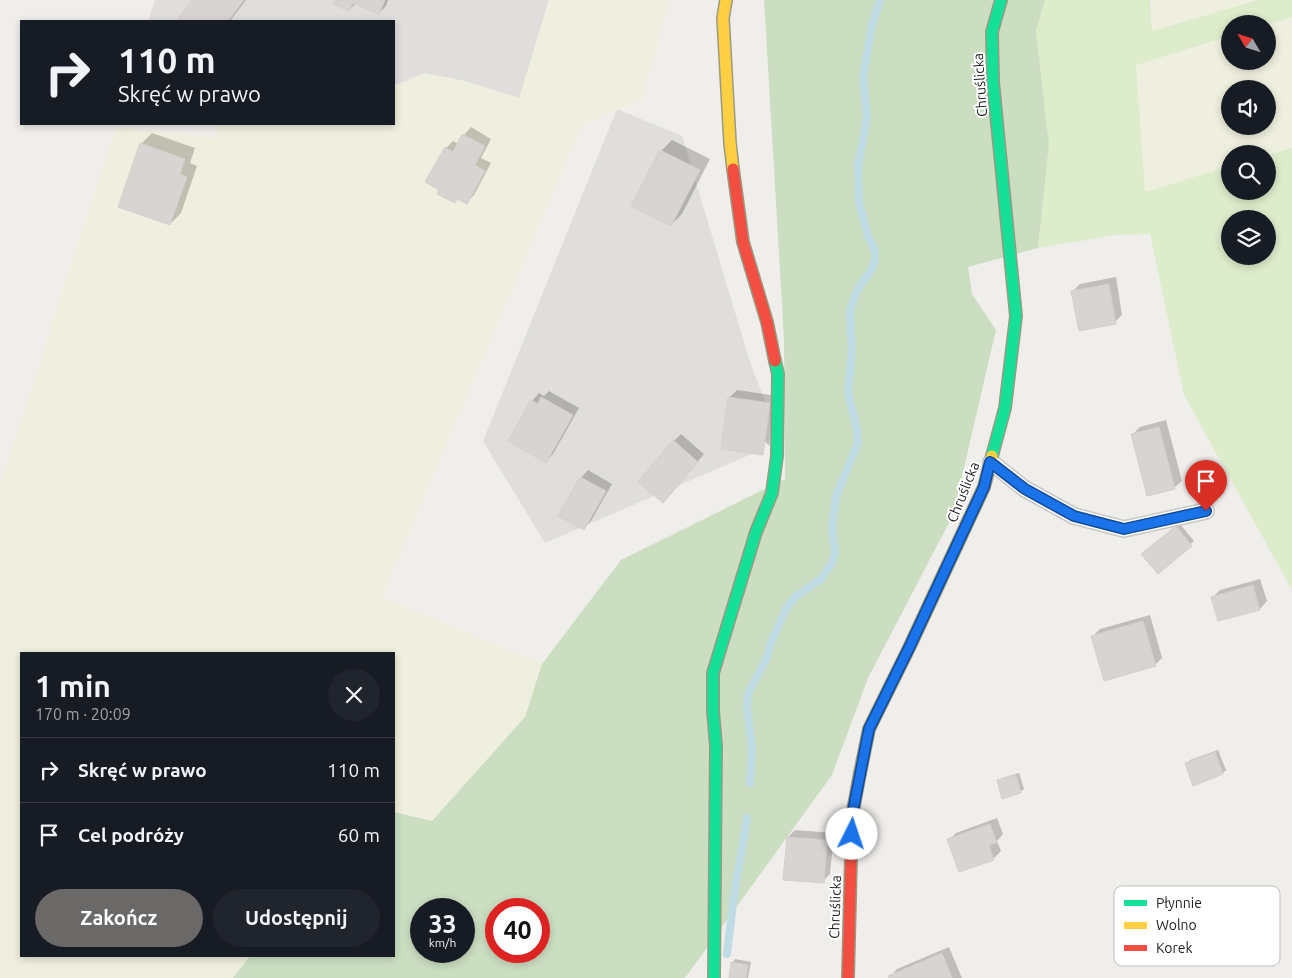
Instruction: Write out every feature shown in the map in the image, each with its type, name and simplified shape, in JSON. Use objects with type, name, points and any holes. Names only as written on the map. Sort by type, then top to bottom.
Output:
[{"type":"street","points":[[714,978],[716,746],[713,711],[713,673],[756,532],[772,493],[777,456],[778,374],[767,322],[743,242],[730,143],[723,18],[726,0]]},
{"type":"street","name":"Chruślicka","points":[[848,978],[852,816],[869,729],[984,487],[1005,408],[1016,316],[993,82],[992,32],[1001,0]]},
{"type":"lane","points":[[990,462],[1025,489],[1074,516],[1124,529],[1206,511]]},
{"type":"shaded area","points":[[155,0],[549,0],[520,98],[491,248],[446,106],[395,83],[395,20],[148,20]]},
{"type":"shaded area","points":[[617,109],[682,136],[750,362],[766,404],[754,453],[545,543],[483,441]]},
{"type":"green space","points":[[549,0],[670,0],[642,100],[582,125],[382,597],[542,664],[525,717],[432,821],[395,812],[395,652],[20,652],[20,957],[249,957],[233,978],[0,978],[0,484],[116,127],[214,138],[218,125],[395,125],[395,86],[424,73],[465,81],[519,98]]},
{"type":"green space","points":[[764,0],[1045,0],[1036,31],[1049,144],[1038,248],[968,267],[972,294],[996,330],[953,515],[868,678],[832,775],[685,978],[233,978],[249,957],[395,957],[395,812],[432,821],[525,717],[542,664],[621,560],[785,479],[784,339]]},
{"type":"green space","points":[[1045,0],[1150,0],[1152,31],[1258,0],[1292,0],[1292,17],[1276,22],[1276,15],[1221,15],[1221,39],[1136,65],[1145,192],[1221,169],[1221,200],[1276,200],[1276,153],[1292,148],[1292,590],[1184,395],[1150,234],[1117,235],[1038,248],[1049,144],[1036,31]]},
{"type":"green space","points":[[1152,0],[1258,0],[1152,31]]},
{"type":"green space","points":[[1292,17],[1292,148],[1276,153],[1276,145],[1221,145],[1221,169],[1144,192],[1136,65],[1221,39],[1221,70],[1276,70],[1276,22]]},
{"type":"building","points":[[192,0],[244,0],[229,20],[178,19]]},
{"type":"building","points":[[335,0],[385,0],[379,14],[353,3],[349,11],[333,4]]},
{"type":"building","points":[[462,134],[485,146],[475,165],[485,171],[467,204],[457,199],[455,203],[437,194],[439,190],[425,182],[445,147],[453,152]]},
{"type":"building","points":[[140,143],[185,159],[180,174],[187,177],[170,225],[118,207]]},
{"type":"building","points":[[660,150],[700,170],[671,226],[631,206]]},
{"type":"building","points":[[1109,284],[1116,324],[1079,331],[1071,291]]},
{"type":"building","points":[[541,397],[573,415],[546,463],[508,441],[531,400],[538,404]]},
{"type":"building","points":[[728,397],[770,403],[763,455],[721,449]]},
{"type":"building","points":[[1159,427],[1175,489],[1147,496],[1131,434]]},
{"type":"building","points":[[673,440],[698,462],[663,503],[638,482]]},
{"type":"building","points":[[580,477],[606,491],[584,530],[558,516]]},
{"type":"building","points":[[1176,526],[1192,546],[1158,574],[1141,554]]},
{"type":"building","points":[[1253,585],[1260,610],[1218,621],[1211,597]]},
{"type":"building","points":[[1143,621],[1156,666],[1104,681],[1091,636]]},
{"type":"building","points":[[1215,752],[1223,774],[1193,786],[1185,763]]},
{"type":"building","points":[[1016,775],[1021,793],[1002,799],[997,780]]},
{"type":"building","points":[[990,824],[997,843],[989,845],[994,860],[959,872],[947,839]]},
{"type":"building","points":[[787,837],[827,840],[824,883],[783,880]]},
{"type":"building","points":[[942,953],[952,978],[889,978],[888,976]]},
{"type":"building","points":[[731,962],[748,965],[746,978],[729,978]]},
{"type":"waterway","points":[[750,783],[752,748],[747,710],[748,694],[767,657],[771,642],[787,607],[795,597],[821,579],[833,561],[835,552],[832,528],[836,496],[858,443],[857,430],[848,392],[852,352],[850,311],[855,295],[875,261],[875,251],[868,236],[859,202],[858,166],[867,116],[863,77],[872,25],[880,0]]},
{"type":"waterway","points":[[727,954],[734,895],[747,818]]},
{"type":"traffic: fast","points":[[992,456],[1005,408],[1016,316],[993,82],[992,32],[1001,0]]},
{"type":"traffic: fast","points":[[714,978],[716,746],[713,711],[713,673],[756,532],[772,493],[777,456],[778,374],[775,361]]},
{"type":"traffic: slow","points":[[726,0],[723,18],[733,169]]},
{"type":"traffic: slow","points":[[860,773],[869,729],[984,487],[992,456]]},
{"type":"traffic: jam","points":[[733,169],[743,242],[767,322],[775,361]]},
{"type":"traffic: jam","points":[[848,978],[852,816],[860,773]]},
{"type":"route","points":[[852,834],[852,816],[869,729],[984,487],[990,462],[1025,489],[1074,516],[1124,529],[1206,511]]}]
